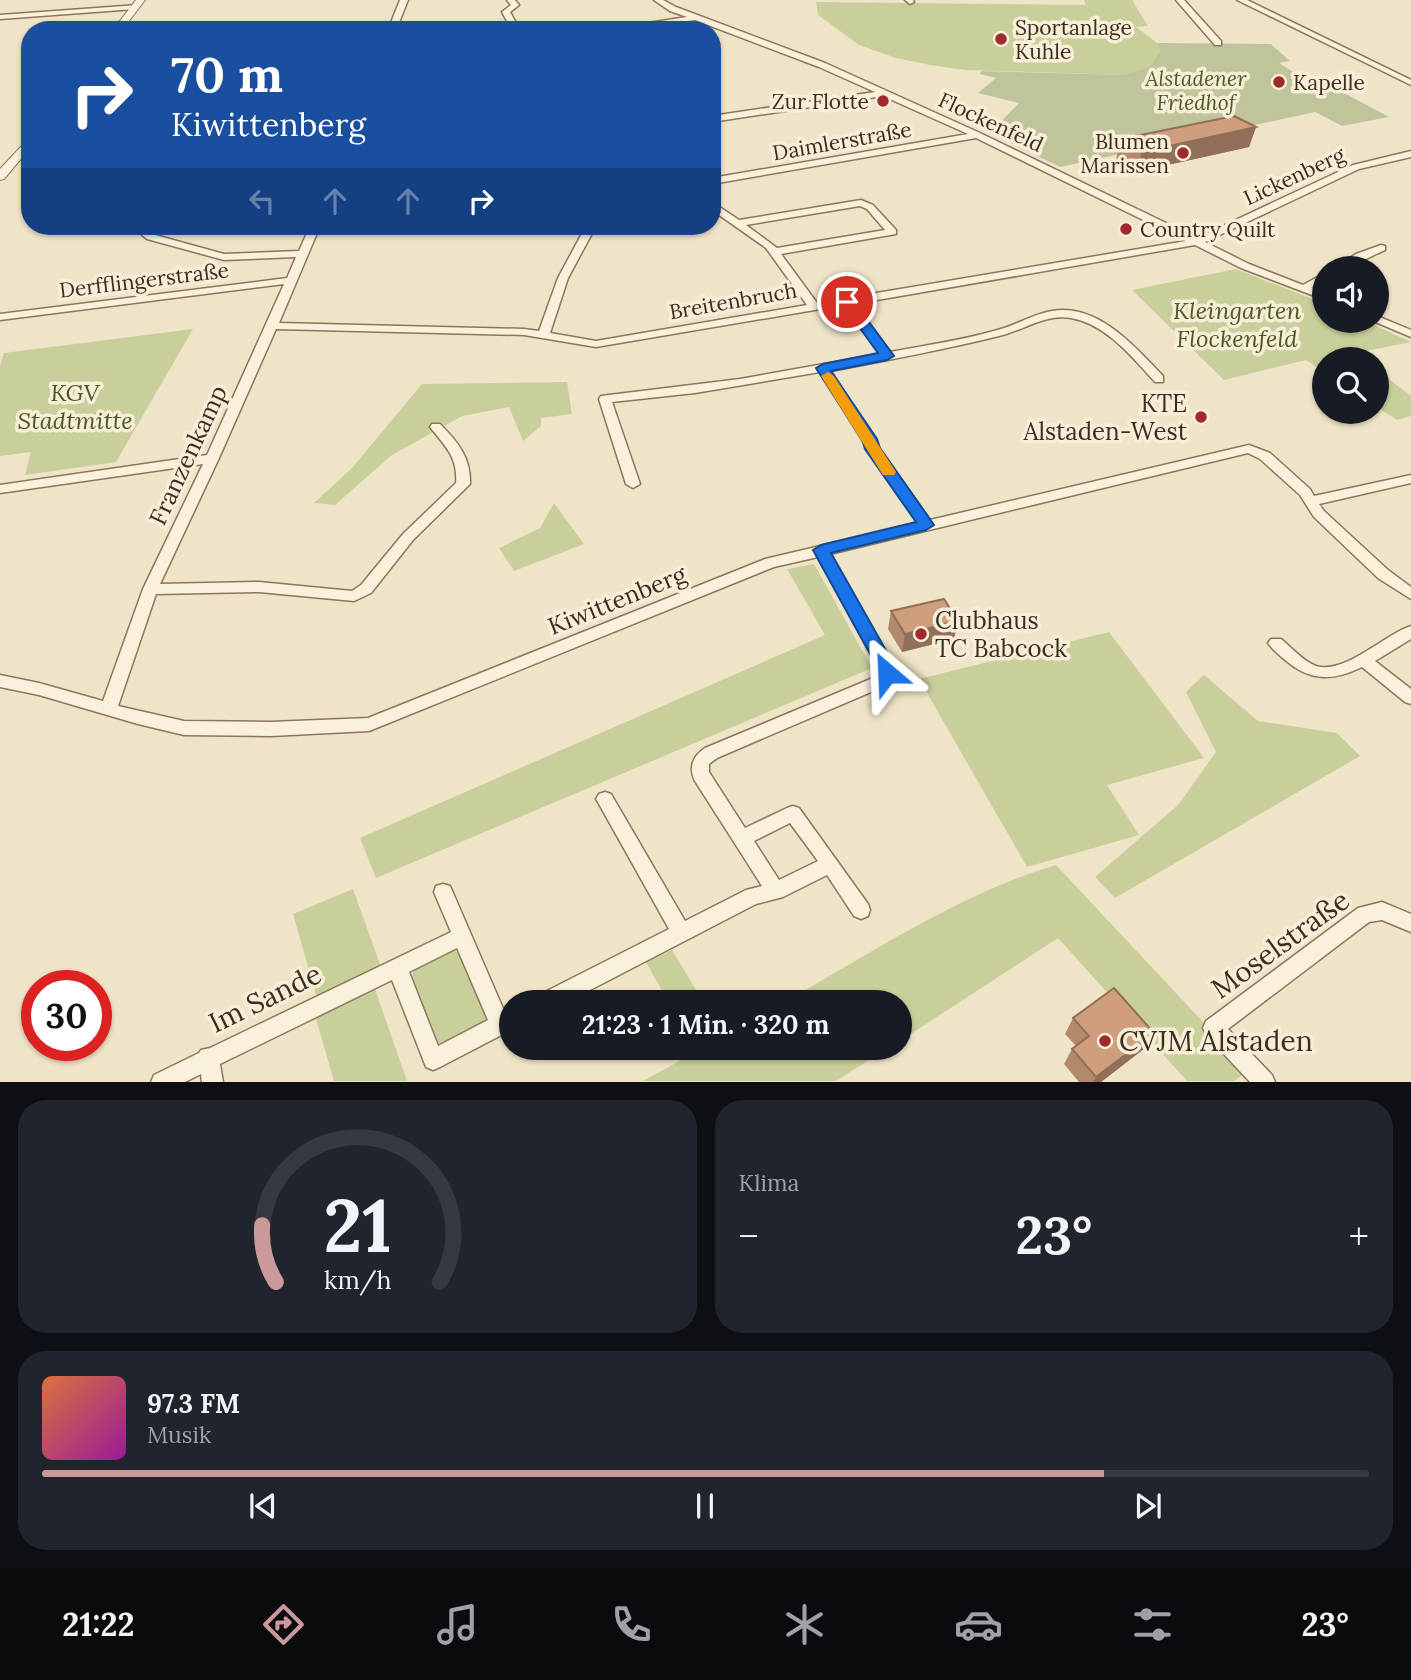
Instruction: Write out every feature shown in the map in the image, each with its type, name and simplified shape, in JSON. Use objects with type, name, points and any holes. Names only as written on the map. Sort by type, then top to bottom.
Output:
[{"type":"street","points":[[396,21],[404,0]]},
{"type":"street","points":[[511,21],[506,12],[515,5],[512,0]]},
{"type":"street","name":"Flockenfeld","points":[[661,0],[704,21]]},
{"type":"street","points":[[1180,0],[1218,43]]},
{"type":"street","points":[[1241,0],[1411,83]]},
{"type":"street","points":[[0,17],[138,4]]},
{"type":"street","points":[[124,21],[138,4]]},
{"type":"street","points":[[674,21],[696,18]]},
{"type":"street","name":"Flockenfeld","points":[[721,27],[810,61],[977,135],[1197,243],[1312,292]]},
{"type":"street","points":[[721,118],[883,93]]},
{"type":"street","name":"Daimlerstraße","points":[[721,179],[977,135]]},
{"type":"street","points":[[2,173],[21,150]]},
{"type":"street","name":"Lickenberg","points":[[1197,243],[1356,167],[1411,155]]},
{"type":"street","points":[[738,223],[861,203],[870,207],[892,232],[775,252]]},
{"type":"street","points":[[721,211],[766,242],[814,307]]},
{"type":"street","points":[[148,235],[218,256],[304,254]]},
{"type":"street","name":"Franzenkamp","points":[[109,708],[150,589],[213,458],[312,235]]},
{"type":"street","points":[[544,333],[563,278],[587,235]]},
{"type":"street","name":"Breitenbruch","points":[[273,326],[544,333],[596,344],[1197,243]]},
{"type":"street","points":[[1360,256],[1381,248]]},
{"type":"street","name":"Derfflingerstraße","points":[[0,317],[293,280]]},
{"type":"street","points":[[1304,289],[1312,284]]},
{"type":"street","points":[[847,302],[887,356]]},
{"type":"street","points":[[634,484],[605,399],[671,393],[887,356],[1000,332],[1038,318],[1063,313],[1090,320],[1125,343],[1159,379]]},
{"type":"street","points":[[1389,324],[1411,334]]},
{"type":"street","points":[[823,368],[873,449],[926,525]]},
{"type":"street","points":[[150,589],[259,587],[345,597],[360,593],[408,537],[463,484],[464,464],[453,444],[436,427]]},
{"type":"street","name":"Kiwittenberg","points":[[0,681],[184,728],[271,729],[369,724],[770,563],[926,525],[1254,449],[1313,500]]},
{"type":"street","points":[[0,489],[213,458]]},
{"type":"street","points":[[1411,479],[1313,500],[1319,514],[1383,574],[1411,594]]},
{"type":"street","points":[[776,891],[699,769],[704,757],[808,709],[879,682],[887,673],[821,550]]},
{"type":"street","points":[[1276,643],[1302,665],[1324,673],[1333,673],[1363,660],[1411,632]]},
{"type":"street","points":[[1363,660],[1411,698]]},
{"type":"street","points":[[605,799],[681,933]]},
{"type":"street","points":[[741,839],[793,814],[862,910]]},
{"type":"street","points":[[569,990],[753,896],[776,891],[830,864]]},
{"type":"street","points":[[443,892],[461,937],[499,1009]]},
{"type":"street","name":"Moselstraße","points":[[1265,1082],[1213,1028],[1365,914],[1382,911],[1411,923]]},
{"type":"street","name":"Im Sande","points":[[162,1082],[208,1057],[461,937]]},
{"type":"street","points":[[397,967],[433,1060],[499,1026]]},
{"type":"street","name":"Im Sande","points":[[208,1057],[213,1082]]},
{"type":"green space","name":"Sportanlage Kuhle","points":[[1084,0],[1132,0],[1148,26],[1136,27],[1157,43],[1160,51],[1150,68],[1124,75],[965,70],[930,65],[896,58],[859,45],[818,15],[816,2],[1086,5]]},
{"type":"green space","name":"Alstadener Friedhof","points":[[1157,43],[1271,44],[1290,61],[1279,63],[1317,87],[1329,85],[1389,117],[1342,126],[1315,112],[1060,167],[990,133],[1019,103],[978,93],[996,78],[980,74],[981,71],[1124,75],[1150,67],[1160,51]]},
{"type":"green space","name":"Kleingarten Flockenfeld","points":[[1236,269],[1312,299],[1312,333],[1389,332],[1411,342],[1386,347],[1312,347],[1312,364],[1306,360],[1224,380],[1132,290]]},
{"type":"green space","name":"KGV Stadtmitte","points":[[193,329],[116,462],[25,475],[31,452],[0,456],[0,366],[4,353]]},
{"type":"green space","points":[[1389,379],[1411,396],[1411,416],[1397,420],[1389,415]]},
{"type":"green space","points":[[567,382],[572,414],[541,418],[541,426],[523,441],[509,407],[462,416],[392,455],[335,505],[314,503],[352,468],[422,384]]},
{"type":"green space","points":[[554,503],[584,544],[514,571],[499,548],[540,528]]},
{"type":"green space","points":[[814,564],[872,668],[376,878],[360,838],[825,635],[787,569]]},
{"type":"green space","points":[[1109,632],[1204,758],[1107,785],[1139,835],[1027,867],[919,679]]},
{"type":"green space","points":[[1204,675],[1258,721],[1337,733],[1360,756],[1115,898],[1095,877],[1178,805],[1216,752],[1186,692]]},
{"type":"green space","points":[[1056,865],[1249,1071],[1234,1081],[1187,1081],[1058,938],[912,1033],[912,990],[805,990],[950,908],[1020,877]]},
{"type":"green space","points":[[353,889],[381,967],[317,998],[293,914]]},
{"type":"green space","points":[[453,950],[459,953],[487,1019],[465,1037],[438,1043],[412,977],[414,968]]},
{"type":"green space","points":[[672,950],[696,990],[662,990],[646,962]]},
{"type":"green space","points":[[387,977],[390,981],[375,989],[407,1081],[334,1081],[314,1012]]},
{"type":"green space","points":[[681,1060],[869,1060],[836,1081],[643,1081]]},
{"type":"building","points":[[1234,116],[1256,127],[1142,152],[1121,139]]},
{"type":"building","points":[[944,599],[958,621],[905,634],[891,611]]},
{"type":"building","name":"CVJM Alstaden","points":[[1114,988],[1154,1033],[1096,1077],[1072,1049],[1089,1036],[1073,1018]]},
{"type":"slow traffic","points":[[828,376],[889,472]]},
{"type":"place","name":"Sportanlage Kuhle","points":[[1001,39]]},
{"type":"place","name":"Kapelle","points":[[1279,82]]},
{"type":"place","name":"Zur Flotte","points":[[883,101]]},
{"type":"place","name":"Blumen Marissen","points":[[1183,153]]},
{"type":"place","name":"Country Quilt","points":[[1126,229]]},
{"type":"place","name":"KTE Alstaden-West","points":[[1201,417]]},
{"type":"place","name":"Clubhaus TC Babcock","points":[[921,634]]},
{"type":"place","name":"CVJM Alstaden","points":[[1105,1041]]},
{"type":"route","points":[[847,302],[887,356],[823,368],[873,449],[926,525],[821,550],[887,673]]}]
